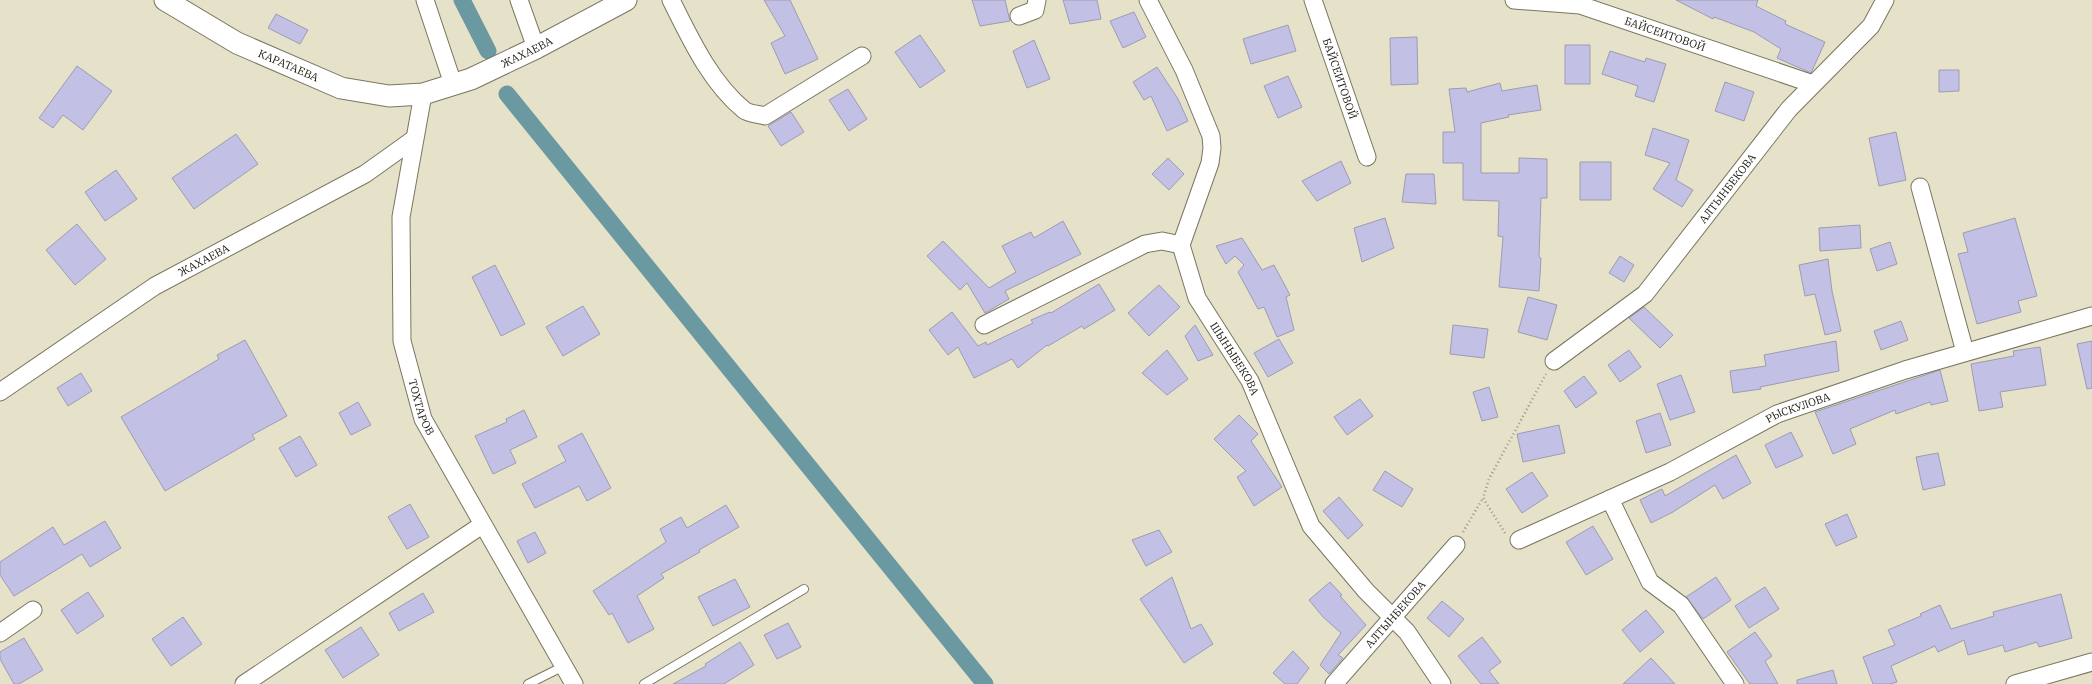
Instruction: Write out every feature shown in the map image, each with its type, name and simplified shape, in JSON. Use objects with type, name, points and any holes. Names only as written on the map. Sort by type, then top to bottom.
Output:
[{"type":"street","name":"КАРАТАЕВА","points":[[165,0],[237,43],[341,88],[389,96],[423,94]]},
{"type":"street","points":[[425,0],[462,81]]},
{"type":"street","points":[[519,0],[532,50]]},
{"type":"street","name":"ЖАХАЕВА","points":[[423,94],[462,81],[532,50],[626,0]]},
{"type":"street","points":[[671,0],[693,43],[720,83],[745,111],[765,116],[862,56]]},
{"type":"street","points":[[1019,16],[1035,10],[1037,0]]},
{"type":"street","points":[[984,325],[1145,244],[1162,241],[1181,245],[1210,163],[1212,148],[1211,136],[1184,70],[1148,0]]},
{"type":"street","name":"БАЙСЕИТОВОЙ","points":[[1313,0],[1367,157]]},
{"type":"street","name":"БАЙСЕИТОВОЙ","points":[[1514,0],[1580,5],[1813,84]]},
{"type":"street","name":"АЛТЫНБЕКОВА","points":[[1554,360],[1645,294],[1789,109],[1871,26],[1885,0]]},
{"type":"street","name":"ТОХТАРОВ","points":[[423,94],[401,217],[402,341],[423,419],[482,525],[574,684]]},
{"type":"street","name":"ЖАХАЕВА","points":[[0,392],[155,286],[365,174],[414,139]]},
{"type":"street","points":[[1920,187],[1965,352]]},
{"type":"street","name":"ШЫНЫБЕКОВА","points":[[1181,245],[1198,298],[1250,381],[1311,526],[1366,591],[1407,632],[1442,684]]},
{"type":"street","name":"РЫСКУЛОВА","points":[[1519,540],[1670,472],[1777,414],[1904,370],[2092,316]]},
{"type":"street","points":[[1610,499],[1650,582],[1681,605],[1735,684]]},
{"type":"street","points":[[244,684],[482,525]]},
{"type":"street","name":"АЛТЫНБЕКОВА","points":[[1334,684],[1456,544]]},
{"type":"street","points":[[0,633],[33,610]]},
{"type":"street","points":[[2015,684],[2092,662]]},
{"type":"lane","points":[[644,684],[804,589]]},
{"type":"lane","points":[[528,684],[564,666]]},
{"type":"path","points":[[1456,544],[1483,498],[1489,479],[1554,360]]},
{"type":"path","points":[[1483,498],[1509,541],[1519,540]]},
{"type":"building","points":[[764,0],[790,0],[818,59],[785,74],[771,43],[785,36]]},
{"type":"building","points":[[972,0],[1005,0],[1010,21],[980,26]]},
{"type":"building","points":[[1063,0],[1097,0],[1101,19],[1070,24]]},
{"type":"building","points":[[1676,0],[1758,0],[1756,6],[1786,21],[1785,24],[1825,42],[1811,73],[1777,58],[1781,49],[1754,32],[1714,17],[1713,19]]},
{"type":"building","points":[[1134,12],[1146,37],[1123,48],[1110,21]]},
{"type":"building","points":[[276,14],[308,30],[300,44],[268,28]]},
{"type":"building","points":[[1288,25],[1296,51],[1251,64],[1243,39]]},
{"type":"building","points":[[920,35],[945,71],[920,88],[895,52]]},
{"type":"building","points":[[1417,37],[1418,84],[1391,85],[1390,38]]},
{"type":"building","points":[[1034,40],[1050,79],[1027,88],[1013,51]]},
{"type":"building","points":[[1565,45],[1590,45],[1590,84],[1565,84]]},
{"type":"building","points":[[1610,51],[1645,62],[1646,58],[1666,64],[1654,102],[1635,96],[1638,86],[1602,74]]},
{"type":"building","points":[[77,66],[112,91],[83,130],[63,115],[53,128],[39,118]]},
{"type":"building","points":[[1157,67],[1178,99],[1188,121],[1167,131],[1151,96],[1144,100],[1133,82]]},
{"type":"building","points":[[1939,70],[1959,70],[1959,91],[1939,92]]},
{"type":"building","points":[[1288,76],[1302,107],[1278,118],[1264,86]]},
{"type":"building","points":[[1725,82],[1754,92],[1744,121],[1715,111]]},
{"type":"building","points":[[1500,83],[1502,91],[1537,85],[1541,110],[1508,115],[1509,117],[1481,123],[1481,173],[1519,173],[1519,158],[1547,159],[1547,198],[1541,198],[1539,257],[1541,258],[1539,291],[1499,287],[1503,237],[1498,236],[1499,201],[1463,200],[1463,163],[1443,163],[1443,132],[1455,132],[1449,89],[1466,88],[1467,92]]},
{"type":"building","points":[[848,89],[867,119],[849,131],[829,100]]},
{"type":"building","points":[[791,112],[804,132],[781,146],[768,126]]},
{"type":"building","points":[[1653,128],[1689,140],[1676,180],[1693,190],[1682,207],[1653,189],[1670,163],[1645,155]]},
{"type":"building","points":[[1896,132],[1906,180],[1879,186],[1869,138]]},
{"type":"building","points":[[236,134],[258,164],[194,209],[172,178]]},
{"type":"building","points":[[1168,158],[1184,174],[1169,190],[1152,174]]},
{"type":"building","points":[[1341,161],[1351,183],[1317,201],[1302,181]]},
{"type":"building","points":[[1580,162],[1611,162],[1611,200],[1580,200]]},
{"type":"building","points":[[116,170],[137,199],[105,221],[85,192]]},
{"type":"building","points":[[1406,174],[1434,174],[1436,204],[1402,202]]},
{"type":"building","points":[[1385,218],[1394,248],[1362,262],[1354,228]]},
{"type":"building","points":[[2015,218],[2037,296],[2018,301],[2021,312],[1977,324],[1958,254],[1968,252],[1963,233]]},
{"type":"building","points":[[1063,221],[1081,254],[1005,291],[1009,299],[985,313],[967,283],[960,290],[927,256],[943,241],[989,288],[1016,272],[1002,246],[1031,232],[1034,238]]},
{"type":"building","points":[[77,224],[106,259],[75,285],[46,250]]},
{"type":"building","points":[[1860,225],[1861,248],[1820,251],[1819,228]]},
{"type":"building","points":[[1242,238],[1262,270],[1274,265],[1290,295],[1286,297],[1294,330],[1277,337],[1264,307],[1258,309],[1238,272],[1244,265],[1235,256],[1226,264],[1216,246]]},
{"type":"building","points":[[1890,242],[1897,264],[1877,271],[1870,249]]},
{"type":"building","points":[[1620,256],[1634,265],[1624,282],[1609,273]]},
{"type":"building","points":[[1828,259],[1832,291],[1841,331],[1825,335],[1815,294],[1805,296],[1799,265]]},
{"type":"building","points":[[495,265],[525,324],[501,336],[472,277]]},
{"type":"building","points":[[1099,284],[1115,310],[1084,329],[1082,326],[1048,346],[1047,345],[1018,368],[1012,359],[974,378],[958,347],[948,355],[929,330],[952,312],[978,346],[986,342],[987,345],[1033,323],[1031,320],[1050,312],[1051,313]]},
{"type":"building","points":[[1159,285],[1180,307],[1149,336],[1128,313]]},
{"type":"building","points":[[1528,297],[1557,305],[1547,340],[1518,332]]},
{"type":"building","points":[[583,306],[600,334],[563,356],[546,327]]},
{"type":"building","points":[[1644,307],[1673,335],[1660,348],[1629,318]]},
{"type":"building","points":[[1901,321],[1908,340],[1881,350],[1874,331]]},
{"type":"building","points":[[1195,325],[1213,355],[1198,361],[1185,336]]},
{"type":"building","points":[[1453,325],[1488,329],[1484,358],[1450,354]]},
{"type":"building","points":[[1279,339],[1293,363],[1268,377],[1254,353]]},
{"type":"building","points":[[245,340],[287,416],[252,435],[255,439],[165,491],[121,417],[219,359],[217,355]]},
{"type":"building","points":[[1836,341],[1839,371],[1760,387],[1761,389],[1733,393],[1730,371],[1766,366],[1764,355]]},
{"type":"building","points":[[2092,341],[2092,388],[2087,389],[2077,344]]},
{"type":"building","points":[[2040,347],[2046,385],[2000,392],[2003,407],[1979,411],[1971,364],[2014,356],[2013,351]]},
{"type":"building","points":[[1167,350],[1188,379],[1167,395],[1142,373]]},
{"type":"building","points":[[1629,350],[1641,367],[1620,382],[1608,365]]},
{"type":"building","points":[[1940,370],[1948,401],[1931,405],[1930,402],[1896,414],[1895,410],[1850,429],[1856,444],[1833,454],[1815,412]]},
{"type":"building","points":[[81,373],[92,391],[68,406],[57,388]]},
{"type":"building","points":[[1681,375],[1695,412],[1670,420],[1657,384]]},
{"type":"building","points":[[1584,376],[1597,393],[1576,408],[1564,391]]},
{"type":"building","points":[[1489,387],[1498,417],[1482,421],[1473,392]]},
{"type":"building","points":[[1360,399],[1373,416],[1347,435],[1334,417]]},
{"type":"building","points":[[358,402],[371,425],[351,435],[339,413]]},
{"type":"building","points":[[524,410],[537,437],[510,450],[516,463],[493,474],[475,436],[507,422],[506,419]]},
{"type":"building","points":[[1660,413],[1671,445],[1646,453],[1636,421]]},
{"type":"building","points":[[1239,415],[1258,434],[1251,441],[1282,487],[1254,506],[1237,477],[1246,471],[1214,439]]},
{"type":"building","points":[[1559,425],[1565,453],[1523,462],[1517,434]]},
{"type":"building","points":[[1791,432],[1803,456],[1776,468],[1765,445]]},
{"type":"building","points":[[582,433],[611,488],[587,501],[579,486],[535,508],[522,484],[566,461],[558,446]]},
{"type":"building","points":[[300,436],[317,465],[296,477],[279,448]]},
{"type":"building","points":[[1938,453],[1945,485],[1923,490],[1916,457]]},
{"type":"building","points":[[1736,455],[1751,483],[1723,499],[1715,485],[1673,512],[1651,523],[1640,500],[1662,489],[1665,496]]},
{"type":"building","points":[[1385,471],[1413,489],[1402,507],[1373,490]]},
{"type":"building","points":[[1532,472],[1548,496],[1522,513],[1506,489]]},
{"type":"building","points":[[1339,497],[1363,525],[1348,539],[1323,511]]},
{"type":"building","points":[[410,504],[429,537],[407,549],[388,517]]},
{"type":"building","points":[[726,505],[739,527],[699,550],[700,552],[661,574],[664,578],[637,596],[654,629],[628,643],[612,613],[609,615],[593,591],[666,542],[660,529],[681,517],[687,528]]},
{"type":"building","points":[[1847,514],[1857,537],[1836,546],[1825,524]]},
{"type":"building","points":[[105,521],[121,548],[90,567],[82,554],[14,596],[0,575],[0,562],[53,527],[64,545]]},
{"type":"building","points":[[1593,526],[1613,559],[1586,575],[1566,542]]},
{"type":"building","points":[[1159,530],[1172,552],[1146,566],[1132,540]]},
{"type":"building","points":[[535,532],[546,553],[528,563],[517,541]]},
{"type":"building","points":[[1172,577],[1191,629],[1201,624],[1213,644],[1184,663],[1140,599]]},
{"type":"building","points":[[1716,577],[1731,600],[1703,619],[1686,597]]},
{"type":"building","points":[[735,579],[750,607],[713,626],[698,597]]},
{"type":"building","points":[[1330,582],[1342,595],[1340,596],[1366,625],[1338,655],[1343,658],[1329,674],[1320,665],[1341,633],[1323,617],[1309,600]]},
{"type":"building","points":[[1765,587],[1779,609],[1749,628],[1735,606]]},
{"type":"building","points":[[88,592],[104,616],[77,634],[61,610]]},
{"type":"building","points":[[423,593],[434,612],[399,631],[389,613]]},
{"type":"building","points":[[2061,594],[2072,638],[2039,647],[2037,642],[2005,652],[2003,645],[1968,655],[1964,640],[1938,652],[1935,646],[1891,666],[1897,682],[1890,684],[1873,684],[1863,657],[1895,645],[1888,630],[1921,616],[1920,614],[1940,605],[1951,629],[1994,616],[1993,612]]},
{"type":"building","points":[[1442,601],[1464,619],[1449,637],[1427,618]]},
{"type":"building","points":[[1646,610],[1664,632],[1640,652],[1622,630]]},
{"type":"building","points":[[183,617],[202,644],[171,666],[152,639]]},
{"type":"building","points":[[788,623],[801,647],[777,659],[764,635]]},
{"type":"building","points":[[361,627],[379,655],[343,678],[325,650]]},
{"type":"building","points":[[1755,632],[1772,656],[1765,661],[1778,684],[1750,684],[1727,652]]},
{"type":"building","points":[[1482,637],[1501,662],[1489,671],[1499,684],[1481,684],[1458,656]]},
{"type":"building","points":[[24,638],[43,670],[19,684],[14,684],[0,659],[0,652]]},
{"type":"building","points":[[740,642],[754,665],[724,684],[673,684],[706,666],[705,664]]},
{"type":"building","points":[[1293,651],[1309,668],[1297,684],[1285,684],[1273,673]]},
{"type":"building","points":[[1651,658],[1675,684],[1623,684]]},
{"type":"building","points":[[1833,670],[1837,684],[1797,684],[1797,680]]},
{"type":"waterway","points":[[462,0],[488,51]]},
{"type":"waterway","points":[[507,94],[985,684]]}]
